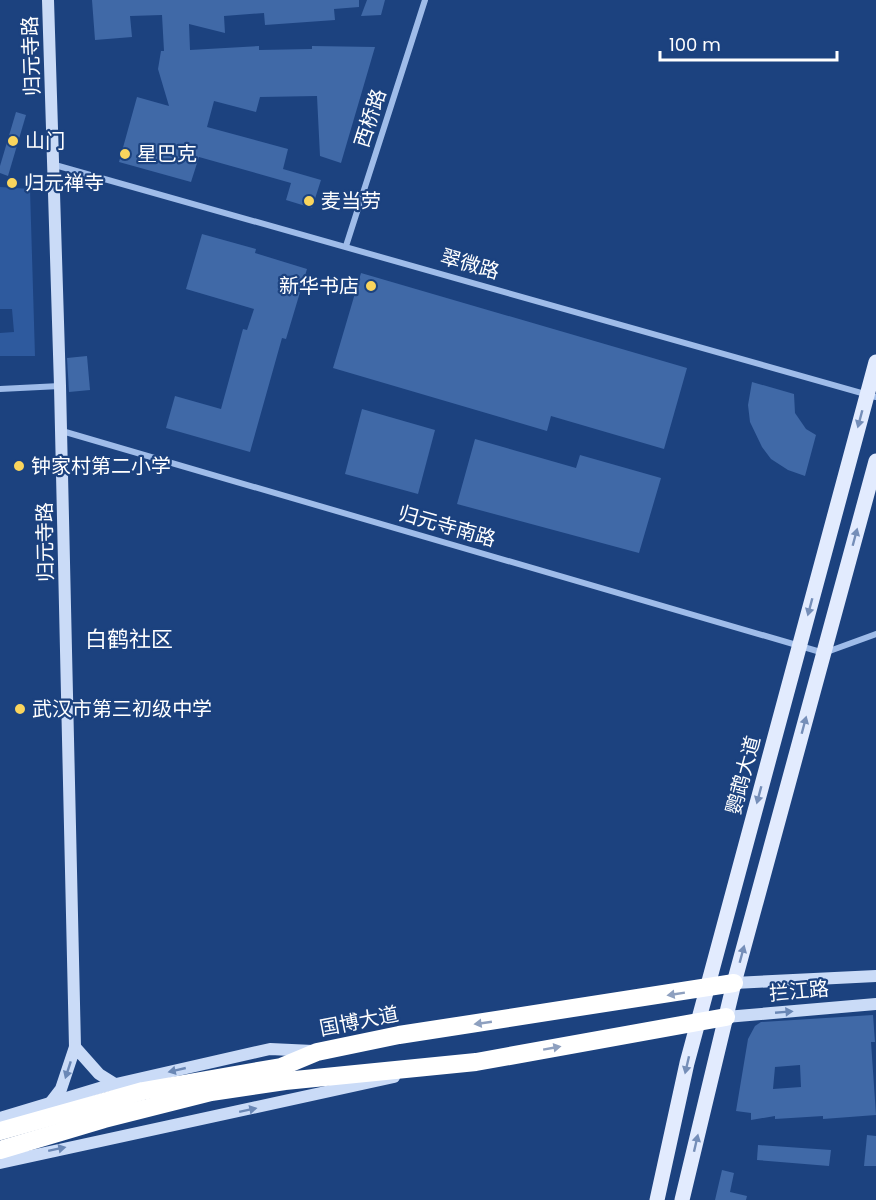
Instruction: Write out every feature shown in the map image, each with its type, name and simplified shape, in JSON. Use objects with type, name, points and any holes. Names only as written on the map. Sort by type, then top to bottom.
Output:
[{"type":"highway","name":"国博大道","points":[[0,1150],[104,1119],[283,1074],[317,1052],[399,1035],[708,989],[734,983]]},
{"type":"highway","name":"国博大道","points":[[0,1131],[143,1091],[283,1074],[448,1065],[726,1017]]},
{"type":"main road","name":"鹦鹉大道","points":[[657,1200],[698,1023],[799,646],[872,396],[876,362]]},
{"type":"main road","points":[[682,1200],[734,983],[876,461]]},
{"type":"street","name":"归元寺路","points":[[48,0],[62,431],[75,1047],[61,1089],[51,1102]]},
{"type":"street","name":"西桥路","points":[[346,246],[425,0]]},
{"type":"street","name":"翠微路","points":[[55,165],[872,396]]},
{"type":"street","points":[[0,389],[60,386]]},
{"type":"street","name":"归元寺南路","points":[[62,431],[824,652]]},
{"type":"street","points":[[824,652],[876,634]]},
{"type":"street","name":"拦江路","points":[[734,983],[876,975]]},
{"type":"street","name":"拦江路","points":[[726,1017],[876,1004]]},
{"type":"street","points":[[75,1047],[99,1074],[115,1084]]},
{"type":"street","points":[[0,1118],[115,1084],[270,1049],[317,1052]]},
{"type":"street","points":[[0,1162],[448,1065]]},
{"type":"shaded area","points":[[0,187],[30,189],[35,356],[0,356],[0,333],[14,332],[12,309],[0,309]]},
{"type":"building","points":[[92,0],[359,0],[359,7],[334,9],[335,20],[265,25],[264,13],[224,16],[225,33],[189,24],[190,50],[259,46],[259,50],[312,49],[312,46],[375,47],[341,163],[320,156],[317,96],[260,97],[256,112],[214,101],[207,127],[288,149],[283,169],[321,180],[312,208],[286,200],[291,183],[199,157],[191,182],[119,162],[137,97],[169,106],[158,69],[161,51],[164,51],[162,15],[130,16],[132,37],[95,40]]},
{"type":"building","points":[[367,0],[385,0],[381,15],[361,16]]},
{"type":"building","name":"山门","points":[[16,112],[26,115],[8,176],[0,173],[0,166]]},
{"type":"building","points":[[202,234],[256,249],[255,253],[307,269],[286,339],[282,338],[250,452],[166,428],[175,396],[221,409],[243,329],[247,330],[254,309],[186,289]]},
{"type":"building","points":[[361,273],[687,368],[664,449],[551,416],[547,431],[333,368]]},
{"type":"building","points":[[87,356],[90,390],[69,392],[67,358]]},
{"type":"building","points":[[752,382],[794,394],[795,413],[806,429],[816,435],[805,476],[788,470],[771,459],[762,447],[750,422],[748,405]]},
{"type":"building","points":[[362,409],[435,430],[418,494],[345,474]]},
{"type":"building","points":[[475,439],[576,468],[580,455],[661,478],[639,553],[457,504]]},
{"type":"building","points":[[873,1015],[875,1042],[871,1042],[876,1115],[823,1119],[823,1116],[775,1119],[775,1116],[751,1120],[751,1113],[736,1111],[748,1039],[755,1026],[761,1022]],"holes":[[[800,1065],[801,1087],[773,1089],[775,1067]]]},
{"type":"building","points":[[867,1135],[876,1136],[876,1166],[864,1166]]},
{"type":"building","points":[[758,1145],[831,1150],[829,1166],[757,1160]]},
{"type":"building","points":[[722,1170],[734,1173],[730,1192],[747,1196],[746,1200],[715,1200]]},
{"type":"place","name":"山门","points":[[13,141]]},
{"type":"place","name":"星巴克","points":[[125,154]]},
{"type":"place","name":"归元禅寺","points":[[12,183]]},
{"type":"place","name":"麦当劳","points":[[309,201]]},
{"type":"place","name":"新华书店","points":[[371,286]]},
{"type":"place","name":"钟家村第二小学","points":[[19,466]]},
{"type":"place","name":"武汉市第三初级中学","points":[[20,709]]},
{"type":"district","name":"白鹤社区","points":[[129,639]]}]
